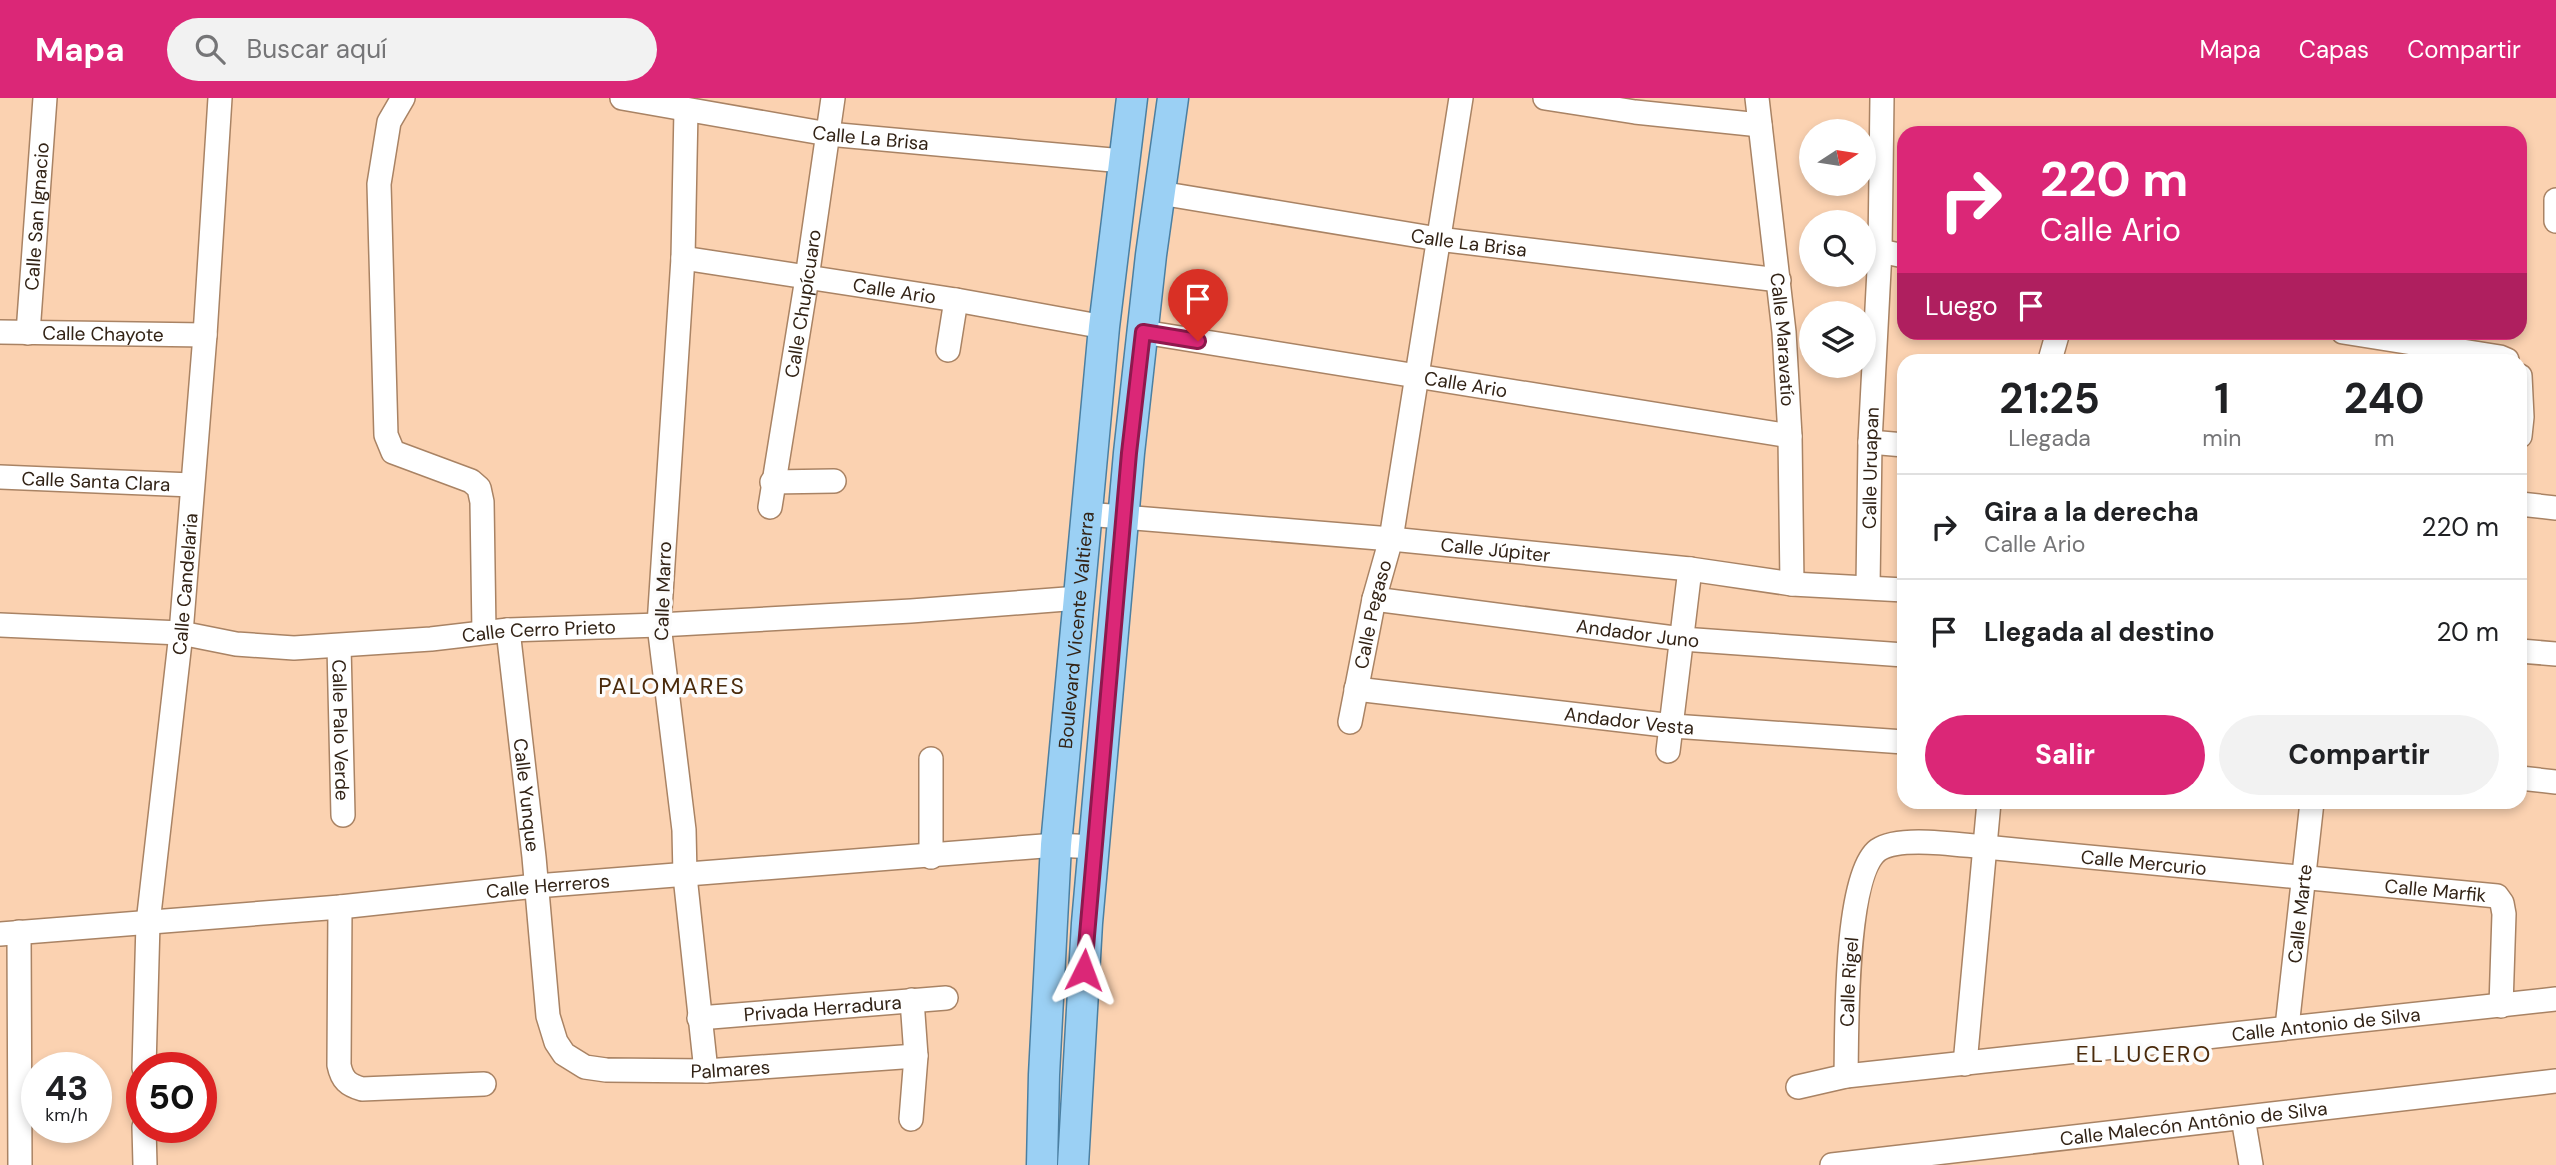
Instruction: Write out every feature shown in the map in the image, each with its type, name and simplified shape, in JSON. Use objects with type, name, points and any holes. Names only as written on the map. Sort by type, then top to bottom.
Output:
[{"type":"main road","name":"Boulevard Vicente Valtierra","points":[[1042,1165],[1056,845],[1104,327],[1132,98]]},
{"type":"main road","name":"Boulevard Vicente Valtierra","points":[[1073,1165],[1087,923],[1129,453],[1173,98]]},
{"type":"street","name":"Calle San Ignacio","points":[[28,333],[45,98]]},
{"type":"street","name":"Calle Candelaria","points":[[144,1052],[148,923],[181,633],[205,335],[220,98]]},
{"type":"street","points":[[403,98],[389,122],[379,184],[386,435],[393,452],[471,481],[479,488],[482,502],[484,632]]},
{"type":"street","name":"Calle La Brisa","points":[[622,98],[828,134],[1123,161]]},
{"type":"street","name":"Calle Chupícuaro","points":[[770,507],[834,98]]},
{"type":"street","name":"Calle Pegaso","points":[[1350,722],[1374,599],[1391,539],[1461,98]]},
{"type":"street","points":[[1545,98],[1635,112],[1760,125]]},
{"type":"street","name":"Calle Maravatío","points":[[1758,98],[1779,280],[1790,436],[1792,584]]},
{"type":"street","name":"Calle Uruapan","points":[[1868,587],[1870,442],[1880,251],[1882,98]]},
{"type":"street","name":"Calle Marro","points":[[686,110],[683,258],[659,625],[684,830],[685,876],[705,1070]]},
{"type":"street","name":"Calle La Brisa","points":[[1160,193],[1438,239],[1779,280]]},
{"type":"street","points":[[2556,200],[2556,221]]},
{"type":"street","points":[[1880,251],[1897,255]]},
{"type":"street","name":"Calle Ario","points":[[683,258],[956,300],[1104,327]]},
{"type":"street","points":[[948,350],[956,300]]},
{"type":"street","name":"Calle Chayote","points":[[0,332],[205,335]]},
{"type":"street","name":"Calle Ario","points":[[1143,332],[1790,436]]},
{"type":"street","points":[[2393,340],[2481,354]]},
{"type":"street","points":[[1870,442],[1897,444]]},
{"type":"street","name":"Calle Santa Clara","points":[[0,477],[192,485]]},
{"type":"street","points":[[772,481],[834,481]]},
{"type":"street","points":[[2527,505],[2556,508]]},
{"type":"street","name":"Calle Júpiter","points":[[1086,514],[1391,539],[1690,569],[1792,584],[1897,589]]},
{"type":"street","points":[[1668,751],[1690,569]]},
{"type":"street","name":"Calle Cerro Prieto","points":[[0,625],[181,633],[236,644],[294,648],[508,630],[659,625],[911,611],[1079,598]]},
{"type":"street","name":"Andador Juno","points":[[1374,599],[1682,639],[1897,654]]},
{"type":"street","name":"Calle Yunque","points":[[508,630],[548,1016],[555,1042]]},
{"type":"street","name":"Calle Palo Verde","points":[[339,646],[343,815]]},
{"type":"street","points":[[2527,651],[2556,654]]},
{"type":"street","name":"Andador Vesta","points":[[1356,689],[1673,726],[1897,742]]},
{"type":"street","points":[[931,759],[931,857]]},
{"type":"street","points":[[2527,779],[2556,782]]},
{"type":"street","points":[[1965,1064],[1989,809]]},
{"type":"street","name":"Calle Marte","points":[[2287,1027],[2311,809]]},
{"type":"street","name":"Calle Mercurio","points":[[1860,886],[1872,857],[1878,850],[1900,842],[1985,847],[2304,877]]},
{"type":"street","name":"Calle Herreros","points":[[9,933],[347,907],[536,886],[931,857],[1056,845],[1095,847]]},
{"type":"street","name":"Calle Marfik","points":[[2304,877],[2497,896],[2502,903],[2504,914],[2501,1006]]},
{"type":"street","name":"Calle Rigel","points":[[1846,1076],[1848,973],[1851,935],[1860,886]]},
{"type":"street","points":[[347,907],[339,1065],[346,1082],[362,1089],[484,1084]]},
{"type":"street","points":[[9,933],[20,1165]]},
{"type":"street","name":"Privada Herradura","points":[[699,1018],[946,998]]},
{"type":"street","name":"Calle Antonio de Silva","points":[[1798,1087],[1846,1076],[2556,999]]},
{"type":"street","points":[[911,1119],[916,1056],[912,1000]]},
{"type":"street","name":"Palmares","points":[[555,1042],[572,1060],[594,1069],[705,1070],[916,1056]]},
{"type":"street","name":"Calle Malecón Antônio de Silva","points":[[1843,1164],[1880,1162],[2556,1082]]},
{"type":"street","points":[[2243,1118],[2251,1165]]},
{"type":"street","points":[[144,1143],[145,1165]]},
{"type":"district","name":"PALOMARES","points":[[672,686]]},
{"type":"district","name":"EL LUCERO","points":[[2144,1054]]},
{"type":"route","points":[[1084,970],[1129,453],[1143,332],[1198,341]]}]
